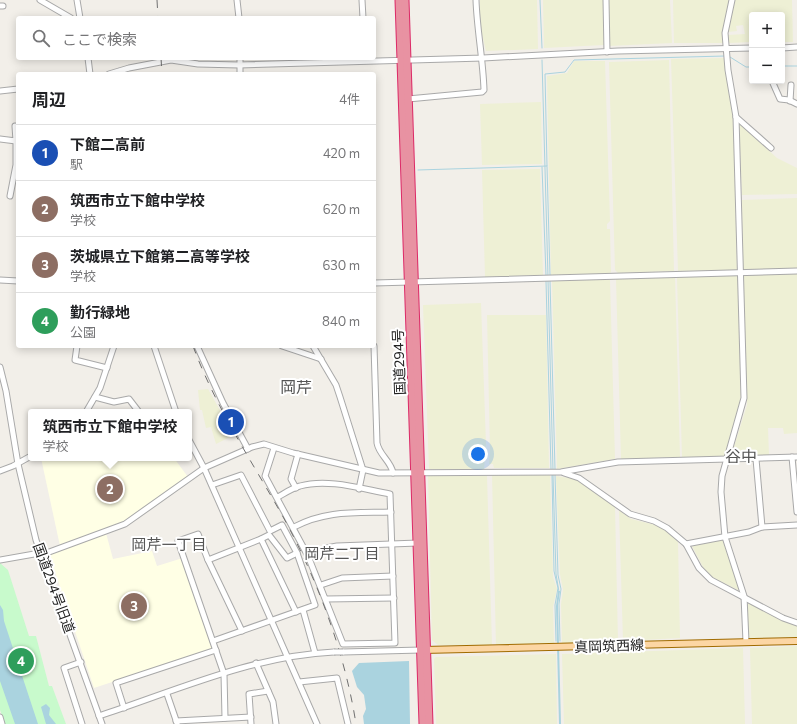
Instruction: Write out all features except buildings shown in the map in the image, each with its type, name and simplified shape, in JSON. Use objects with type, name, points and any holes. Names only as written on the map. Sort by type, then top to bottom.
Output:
[{"type":"highway","name":"国道294号","points":[[399,0],[408,99],[412,281]]},
{"type":"highway","name":"国道294号","points":[[405,0],[404,61],[424,650],[423,724]]},
{"type":"highway","name":"国道294号","points":[[418,472],[418,543],[429,724]]},
{"type":"main road","name":"真岡筑西線","points":[[424,650],[797,640]]},
{"type":"street","points":[[40,0],[68,16]]},
{"type":"street","points":[[77,0],[80,16]]},
{"type":"street","points":[[237,0],[240,16]]},
{"type":"street","points":[[362,0],[363,16]]},
{"type":"street","points":[[408,99],[482,92],[484,90],[483,58],[477,30],[476,0]]},
{"type":"street","points":[[606,0],[607,52]]},
{"type":"street","points":[[732,0],[725,34],[726,53],[736,117],[744,398],[721,484],[725,537],[744,596],[746,642]]},
{"type":"street","points":[[785,48],[797,47]]},
{"type":"street","points":[[116,72],[171,60],[198,64],[239,65],[364,60],[404,61],[607,52],[726,53],[749,49]]},
{"type":"street","points":[[88,60],[90,72]]},
{"type":"street","points":[[240,60],[240,72]]},
{"type":"street","points":[[773,84],[780,99],[797,104]]},
{"type":"street","points":[[790,101],[791,85]]},
{"type":"street","points":[[0,91],[16,89]]},
{"type":"street","points":[[736,117],[771,148]]},
{"type":"street","points":[[10,196],[16,165],[15,126]]},
{"type":"street","points":[[0,139],[16,141]]},
{"type":"street","points":[[376,283],[797,271]]},
{"type":"street","points":[[0,280],[16,281]]},
{"type":"street","points":[[76,348],[75,360],[107,368]]},
{"type":"street","points":[[88,409],[95,397],[113,348]]},
{"type":"street","points":[[155,348],[175,409]]},
{"type":"street","points":[[198,348],[223,403],[248,449]]},
{"type":"street","points":[[288,348],[321,359]]},
{"type":"street","points":[[314,348],[336,385],[363,470],[359,489]]},
{"type":"street","points":[[374,348],[376,443],[378,450],[392,466],[393,473]]},
{"type":"street","name":"国道294号旧道","points":[[0,367],[8,397],[18,464],[41,554],[102,724]]},
{"type":"street","points":[[95,397],[114,402],[130,399],[137,409]]},
{"type":"street","points":[[0,560],[41,554],[125,524],[204,468],[248,449],[264,444],[274,448],[363,470],[393,473],[561,472],[618,462],[795,457],[797,512]]},
{"type":"street","points":[[192,446],[212,485],[238,547],[318,724]]},
{"type":"street","points":[[274,448],[265,476],[278,497],[308,556],[321,585],[343,644],[397,643],[390,494],[324,483],[296,488],[278,497]]},
{"type":"street","points":[[296,488],[291,479],[298,454]]},
{"type":"street","points":[[0,471],[18,464],[28,458]]},
{"type":"street","points":[[756,458],[762,527]]},
{"type":"street","points":[[561,472],[579,478],[630,514],[654,521],[667,528],[686,544],[704,574],[782,618],[797,622]]},
{"type":"street","points":[[212,485],[240,475],[270,533],[287,558],[297,553]]},
{"type":"street","points":[[294,527],[309,519],[324,514],[391,512]]},
{"type":"street","points":[[208,560],[261,539],[282,525],[297,553],[315,605],[213,641]]},
{"type":"street","points":[[686,544],[749,532],[762,527],[797,525]]},
{"type":"street","points":[[225,718],[224,674],[178,541],[198,534],[208,560],[242,631]]},
{"type":"street","points":[[261,539],[296,612]]},
{"type":"street","points":[[308,556],[332,546],[418,543]]},
{"type":"street","points":[[321,585],[342,578],[393,576]]},
{"type":"street","points":[[326,599],[394,598]]},
{"type":"street","points":[[302,610],[315,653]]},
{"type":"street","points":[[124,708],[116,683],[216,650]]},
{"type":"street","points":[[99,716],[256,663],[315,653],[424,650]]},
{"type":"street","points":[[81,662],[64,668],[82,724]]},
{"type":"street","points":[[256,663],[273,702],[276,724]]},
{"type":"street","points":[[299,682],[337,678],[346,724]]},
{"type":"street","points":[[251,724],[249,694],[268,691]]},
{"type":"street","points":[[167,694],[176,723],[251,717]]},
{"type":"street","points":[[0,717],[2,724]]},
{"type":"shaded area","points":[[480,0],[537,0],[538,49],[486,51],[480,26]]},
{"type":"shaded area","points":[[543,0],[603,0],[604,45],[544,48]]},
{"type":"shaded area","points":[[608,0],[670,0],[672,43],[609,46]]},
{"type":"shaded area","points":[[673,0],[731,0],[723,43],[674,43]]},
{"type":"shaded area","points":[[735,0],[792,0],[793,42],[785,42],[785,12],[749,12],[749,42],[728,43],[728,35],[745,34],[743,25],[736,26],[737,31],[728,32]]},
{"type":"shaded area","points":[[724,58],[733,109],[737,270],[678,271],[671,59]]},
{"type":"shaded area","points":[[669,60],[674,271],[618,273],[615,270],[609,62]]},
{"type":"shaded area","points":[[574,61],[605,61],[610,221],[607,224],[607,229],[610,229],[611,272],[609,274],[551,275],[547,76],[567,73]]},
{"type":"shaded area","points":[[541,102],[542,164],[482,165],[480,104]]},
{"type":"shaded area","points":[[740,124],[777,158],[797,168],[797,194],[742,195]]},
{"type":"shaded area","points":[[540,169],[543,275],[485,277],[482,170]]},
{"type":"shaded area","points":[[797,198],[797,268],[743,270],[742,200]]},
{"type":"shaded area","points":[[797,273],[797,433],[784,434],[783,428],[768,428],[769,455],[731,456],[747,405],[743,275]]},
{"type":"shaded area","points":[[738,275],[741,404],[725,457],[682,458],[677,277]]},
{"type":"shaded area","points":[[675,277],[680,457],[621,459],[616,279]]},
{"type":"shaded area","points":[[552,280],[610,280],[615,459],[557,469]]},
{"type":"shaded area","points":[[481,303],[486,445],[484,469],[429,469],[423,305]]},
{"type":"shaded area","points":[[487,315],[546,315],[549,468],[494,468],[493,464],[489,464]]},
{"type":"shaded area","points":[[208,389],[234,435],[216,444],[211,427],[206,428],[202,410],[200,410],[198,390]]},
{"type":"shaded area","points":[[42,461],[176,461],[188,477],[124,522],[60,546]]},
{"type":"shaded area","points":[[492,475],[550,475],[553,577],[557,589],[553,607],[554,643],[496,645]]},
{"type":"shaded area","points":[[428,476],[487,476],[492,645],[438,645],[432,640]]},
{"type":"shaded area","points":[[556,476],[576,479],[615,507],[618,641],[562,644],[561,604],[563,590],[560,574]]},
{"type":"shaded area","points":[[619,510],[631,519],[656,525],[666,530],[678,542],[680,638],[623,641]]},
{"type":"shaded area","points":[[106,533],[113,559],[152,551],[157,566],[186,557],[213,646],[212,649],[94,688],[50,557],[53,552]]},
{"type":"shaded area","points":[[724,539],[740,591],[712,577],[705,571],[691,544]]},
{"type":"shaded area","points":[[748,602],[781,620],[797,625],[797,637],[748,638]]},
{"type":"shaded area","points":[[797,646],[797,724],[752,724],[750,648]]},
{"type":"shaded area","points":[[743,648],[745,724],[564,724],[562,654]]},
{"type":"shaded area","points":[[556,654],[557,724],[436,724],[434,659],[436,657]]},
{"type":"green space","points":[[0,563],[8,570],[29,636],[36,636],[49,686],[52,686],[66,724],[5,724],[0,710]]},
{"type":"water","points":[[558,591],[560,591],[558,605],[561,724],[559,724],[556,606]]},
{"type":"water","points":[[0,605],[3,610],[4,621],[38,724],[15,724],[0,681]]},
{"type":"water","points":[[409,661],[410,724],[364,724],[363,716],[366,709],[364,695],[357,687],[352,671],[359,663]]},
{"type":"water","points":[[46,704],[50,708],[49,715],[56,724],[46,724],[41,707]]},
{"type":"waterway","points":[[540,0],[542,48]]},
{"type":"waterway","points":[[418,170],[547,166],[545,74],[565,72],[574,60],[725,56]]},
{"type":"waterway","points":[[730,57],[746,67],[749,67]]},
{"type":"waterway","points":[[542,60],[548,277]]},
{"type":"waterway","points":[[785,66],[797,66]]},
{"type":"waterway","points":[[547,166],[550,275]]},
{"type":"waterway","points":[[542,167],[546,275]]},
{"type":"waterway","points":[[548,280],[553,470]]},
{"type":"waterway","points":[[546,281],[551,469]]},
{"type":"waterway","points":[[550,281],[555,469]]},
{"type":"waterway","points":[[552,475],[554,571],[558,588],[555,605],[556,641]]},
{"type":"waterway","points":[[553,475],[556,574],[559,592]]},
{"type":"waterway","points":[[555,475],[558,575],[561,589],[559,604],[560,641]]},
{"type":"railway","points":[[157,0],[158,16]]},
{"type":"railway","points":[[161,60],[162,72]]},
{"type":"railway","points":[[194,348],[223,411],[282,515],[307,564],[337,643],[345,670],[356,724]]},
{"type":"place","name":"下館二高前","points":[[231,422]]},
{"type":"place","name":"筑西市立下館中学校","points":[[110,489]]},
{"type":"place","name":"茨城県立下館第二高等学校","points":[[134,606]]},
{"type":"place","name":"勤行緑地","points":[[21,661]]},
{"type":"district","name":"岡芹","points":[[296,387]]},
{"type":"district","name":"谷中","points":[[741,456]]},
{"type":"district","name":"岡芹一丁目","points":[[169,545]]},
{"type":"district","name":"岡芹二丁目","points":[[342,554]]}]
